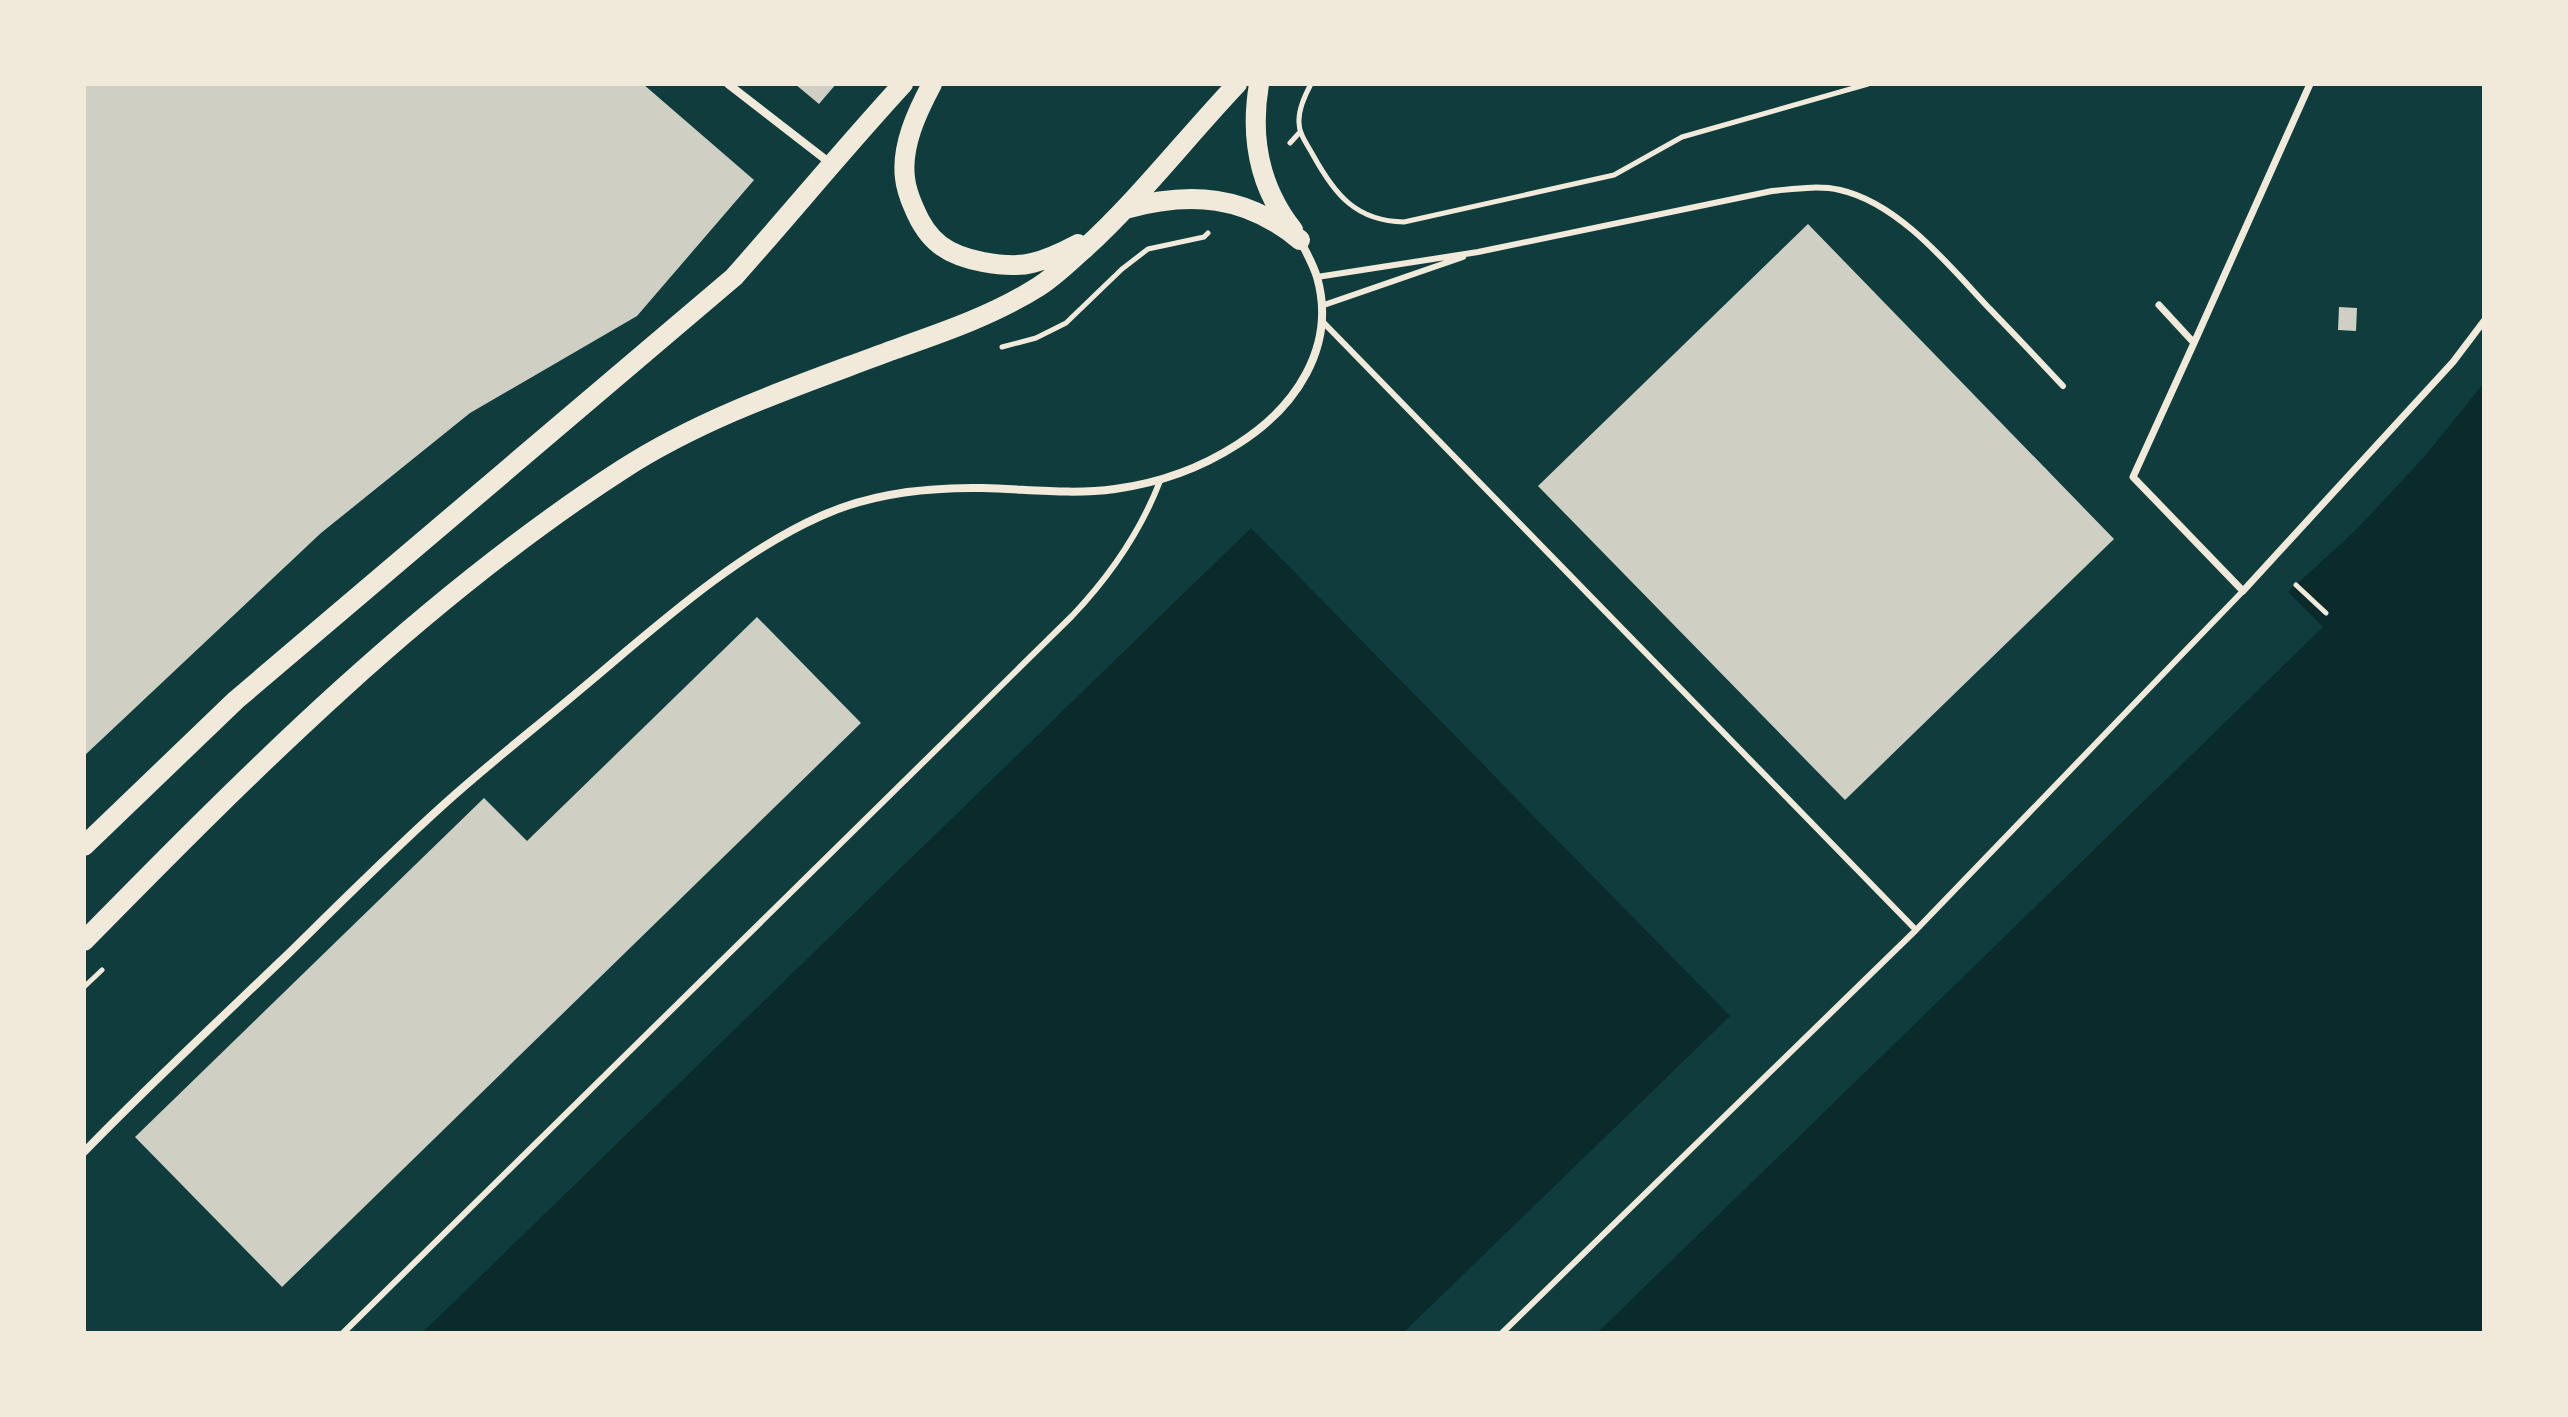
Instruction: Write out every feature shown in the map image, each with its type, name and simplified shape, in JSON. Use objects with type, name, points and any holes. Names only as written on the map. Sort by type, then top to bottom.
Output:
[{"type":"main road","points":[[84,846],[236,700],[734,277],[903,84]]},
{"type":"main road","points":[[932,84],[908,139],[905,178],[923,229],[935,242],[965,259],[1000,265],[1029,264],[1058,255],[1109,226]]},
{"type":"main road","points":[[84,941],[289,738],[394,644],[502,555],[624,468],[695,430],[765,398],[1002,308],[1041,286],[1109,226],[1237,84]]},
{"type":"main road","points":[[1259,84],[1254,127],[1261,172],[1283,219],[1300,240]]},
{"type":"main road","points":[[1125,209],[1180,198],[1233,204],[1261,215],[1300,240]]},
{"type":"street","points":[[728,84],[830,164]]},
{"type":"street","points":[[2310,84],[2133,477],[2243,591],[2453,362],[2484,321]]},
{"type":"street","points":[[84,1152],[442,806],[676,610],[770,544],[821,515],[869,500],[923,489],[1112,490],[1160,481],[1199,466],[1240,443],[1278,412],[1310,369],[1318,349],[1321,306],[1317,277],[1300,240]]},
{"type":"street","points":[[2159,305],[2194,343]]},
{"type":"lane","points":[[1317,277],[1478,252],[1757,193],[1806,187],[1839,190],[1870,200],[1899,219],[1956,273],[2063,386]]},
{"type":"lane","points":[[1321,306],[1478,252]]},
{"type":"lane","points":[[1321,320],[1916,930]]},
{"type":"lane","points":[[343,1333],[1072,616],[1124,553],[1160,481]]},
{"type":"lane","points":[[1502,1333],[1916,930],[2243,591]]},
{"type":"path","points":[[1311,84],[1298,120],[1300,132],[1324,175],[1348,203],[1363,214],[1383,222],[1404,222],[1614,175],[1682,137],[1868,84]]},
{"type":"path","points":[[1261,172],[1300,132]]},
{"type":"path","points":[[998,348],[1036,338],[1066,323],[1122,269],[1148,249],[1204,237],[1233,204]]},
{"type":"path","points":[[2296,585],[2326,613]]},
{"type":"path","points":[[84,987],[106,966]]},
{"type":"water","points":[[2484,383],[2484,1333],[1597,1333],[2323,627],[2288,592],[2357,529],[2424,457]]},
{"type":"water","points":[[1251,528],[1730,1016],[1403,1333],[422,1333]]},
{"type":"building","points":[[84,84],[643,84],[754,180],[637,316],[470,413],[321,533],[84,756]]},
{"type":"building","points":[[795,84],[836,84],[819,104]]},
{"type":"building","points":[[1808,224],[2114,539],[1845,800],[1538,486]]},
{"type":"building","points":[[2339,307],[2357,308],[2356,331],[2338,330]]},
{"type":"building","points":[[757,617],[861,723],[282,1287],[135,1137],[484,798],[527,841]]}]
